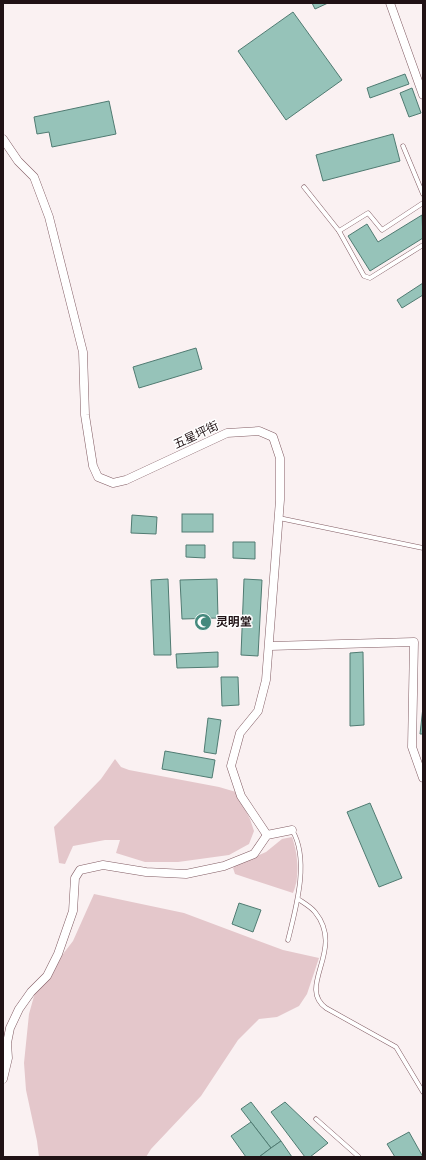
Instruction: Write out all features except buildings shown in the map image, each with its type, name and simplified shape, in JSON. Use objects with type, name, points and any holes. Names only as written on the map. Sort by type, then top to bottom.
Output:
[{"type":"street","points":[[390,3],[423,95]]},
{"type":"street","name":"五星坪街","points":[[3,139],[18,160],[34,177],[49,217],[83,352],[85,415],[93,466],[98,477],[113,483],[126,480],[227,433],[244,430],[258,431],[273,437],[280,458],[270,646],[266,680],[258,711],[240,733],[231,766],[241,796],[267,835]]},
{"type":"street","points":[[270,646],[414,642],[412,748],[423,778]]},
{"type":"street","points":[[3,1079],[8,1058],[7,1043],[10,1028],[19,1010],[31,992],[47,976],[58,954],[73,911],[75,878],[80,870],[103,865],[146,872],[186,874],[224,866],[254,854],[267,835],[292,830]]},
{"type":"lane","points":[[403,146],[423,194]]},
{"type":"lane","points":[[304,187],[339,231],[364,276],[370,278],[423,245]]},
{"type":"lane","points":[[339,231],[368,213],[382,230],[423,203]]},
{"type":"lane","points":[[278,518],[423,548]]},
{"type":"lane","points":[[288,940],[301,886],[298,839],[292,830]]},
{"type":"lane","points":[[298,899],[314,911],[322,923],[326,935],[326,954],[315,989],[319,1002],[326,1008],[396,1047],[423,1092]]},
{"type":"lane","points":[[316,1119],[359,1157]]},
{"type":"shaded area","points":[[115,759],[121,767],[129,770],[219,787],[236,792],[250,819],[254,831],[249,844],[229,855],[178,862],[145,862],[116,853],[120,840],[105,840],[73,846],[65,864],[59,863],[54,827],[101,779]]},
{"type":"shaded area","points":[[292,837],[296,850],[297,865],[297,880],[293,893],[235,874],[233,868],[236,865],[266,852],[282,839]]},
{"type":"shaded area","points":[[94,894],[184,913],[283,950],[319,958],[307,994],[299,1006],[277,1017],[259,1019],[238,1040],[201,1096],[151,1149],[146,1157],[39,1157],[26,1090],[24,1063],[29,1014],[36,989],[73,941]]},
{"type":"place","name":"灵明堂","points":[[203,622]]}]
